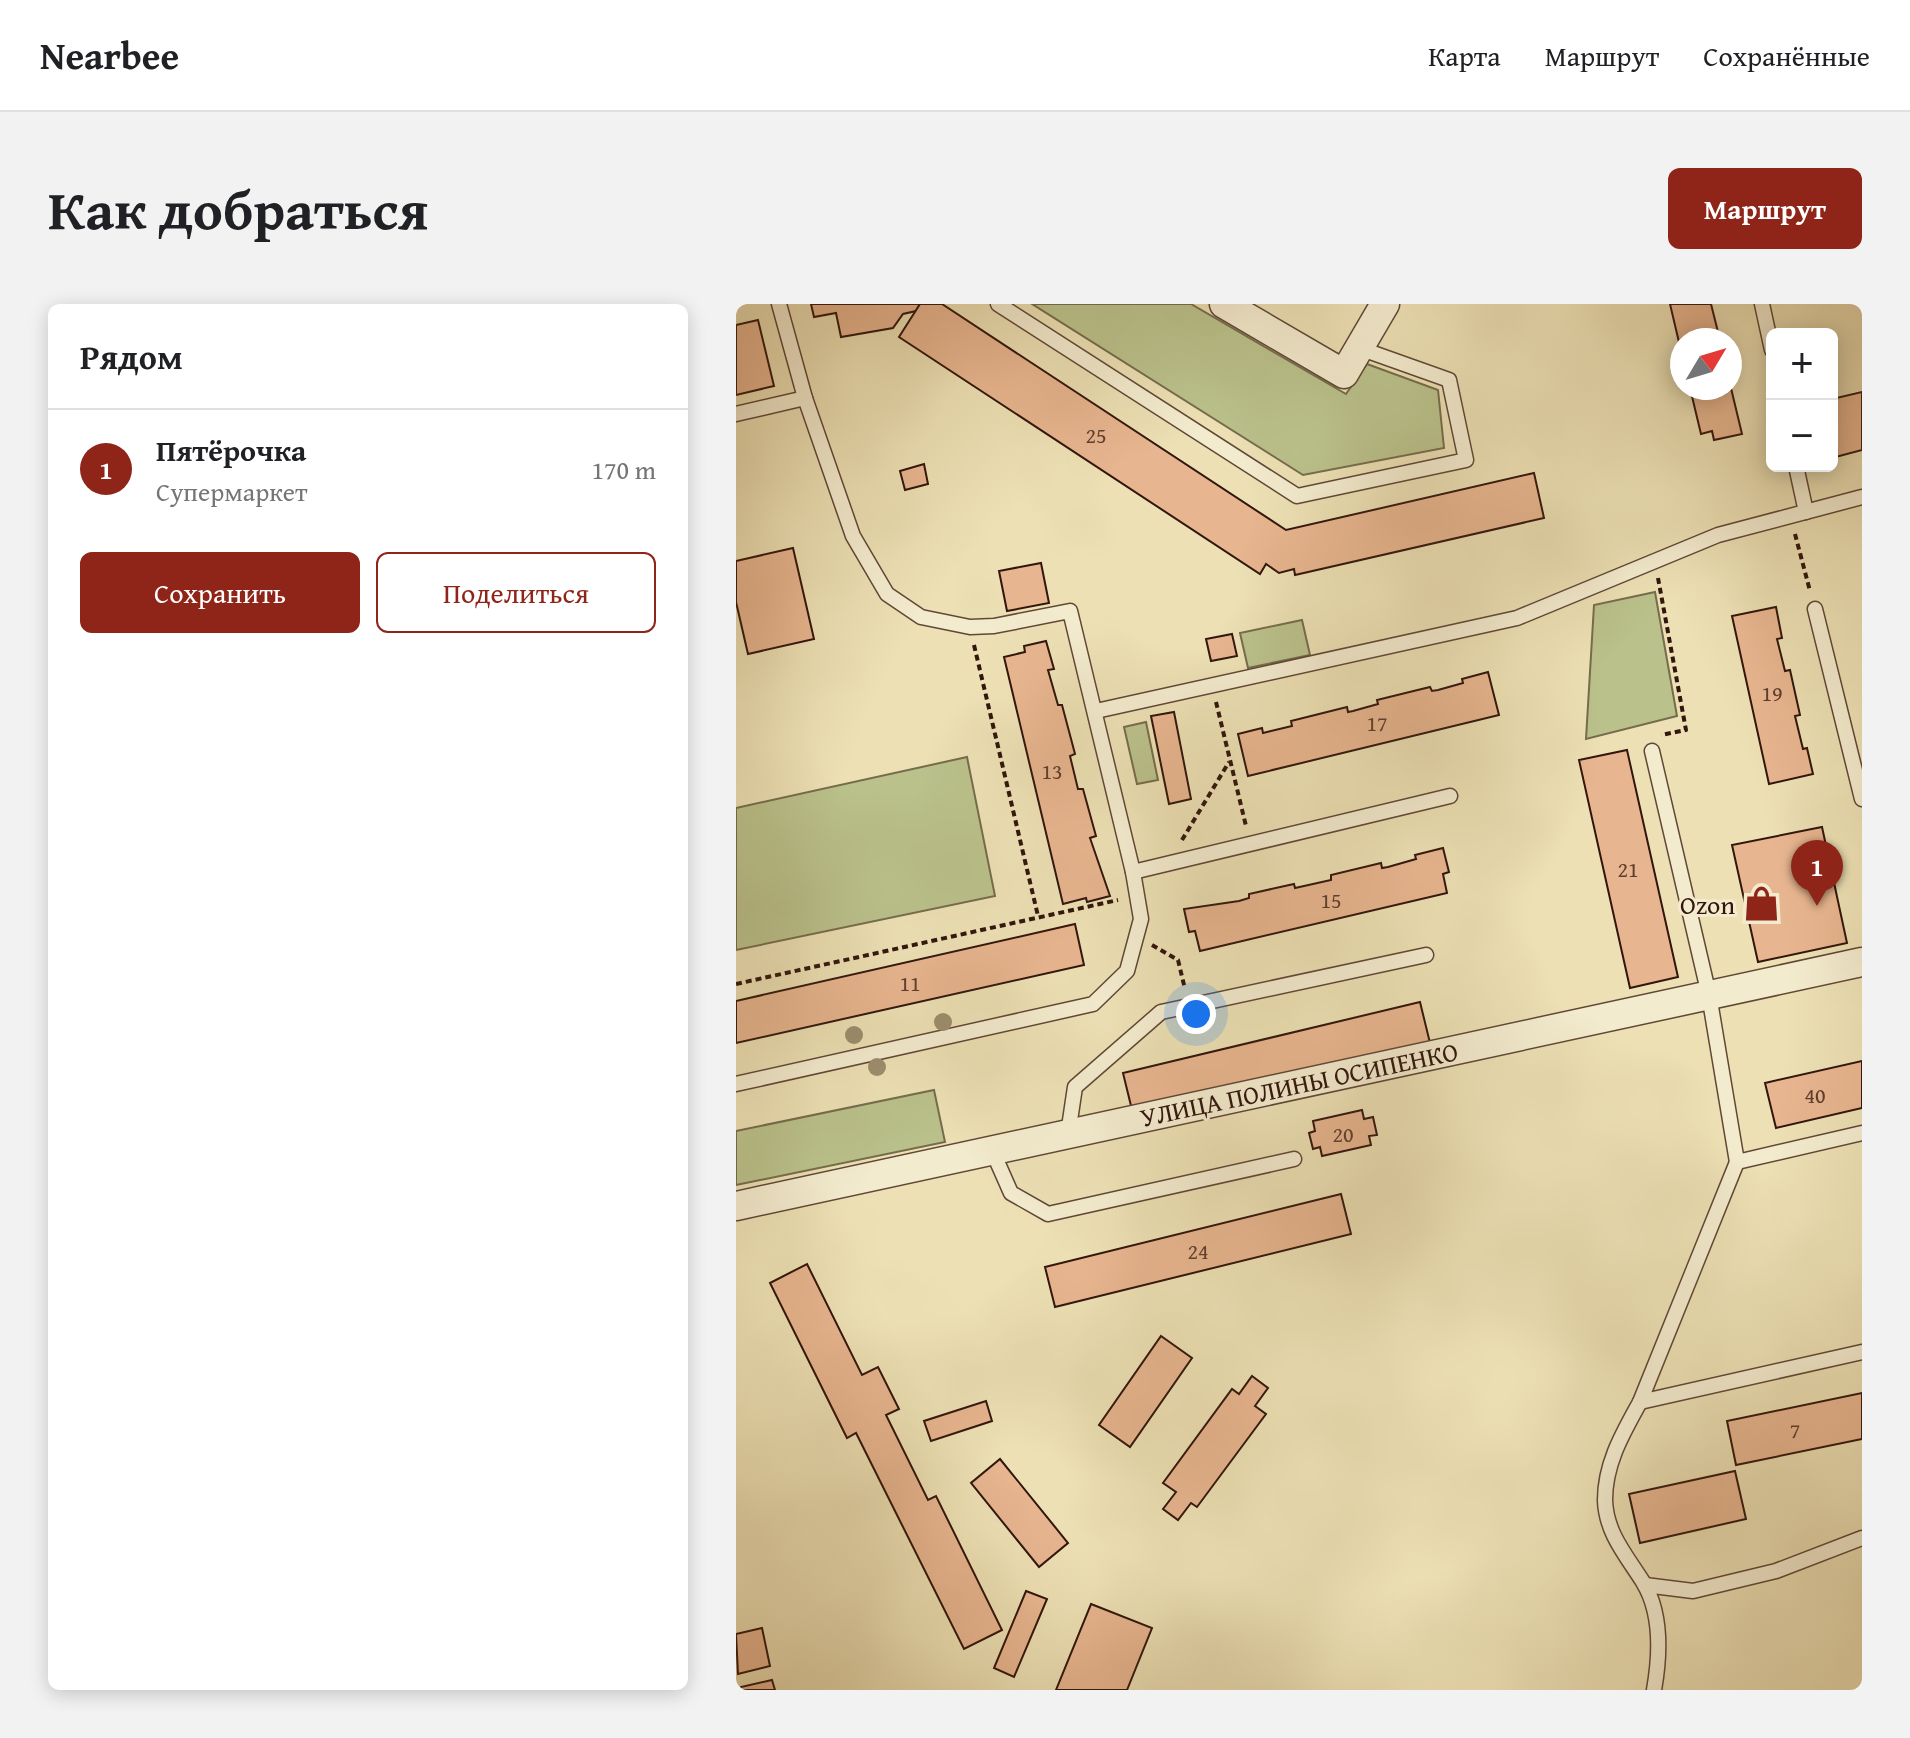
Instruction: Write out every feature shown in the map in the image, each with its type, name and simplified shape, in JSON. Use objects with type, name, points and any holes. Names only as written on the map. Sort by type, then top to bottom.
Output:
[{"type":"street","points":[[1224,304],[1344,374],[1385,304]]},
{"type":"street","name":"УЛИЦА ПОЛИНЫ ОСИПЕНКО","points":[[736,1206],[1862,962]]},
{"type":"lane","points":[[736,1084],[1093,1004],[1127,971],[1141,919],[1096,711],[1070,611],[994,626],[970,627],[921,617],[887,594],[853,536],[805,398],[779,304]]},
{"type":"lane","points":[[998,304],[1297,496],[1466,460],[1449,380],[1359,348]]},
{"type":"lane","points":[[1762,304],[1767,328]]},
{"type":"lane","points":[[736,414],[805,398]]},
{"type":"lane","points":[[1797,472],[1806,512]]},
{"type":"lane","points":[[1096,711],[1517,618],[1718,535],[1862,497]]},
{"type":"lane","points":[[1815,609],[1862,799]]},
{"type":"lane","points":[[1652,751],[1709,995],[1737,1162],[1640,1402],[1614,1450],[1605,1500],[1616,1546],[1645,1585],[1658,1630],[1654,1690]]},
{"type":"lane","points":[[1133,872],[1450,796]]},
{"type":"lane","points":[[1068,1134],[1075,1087],[1161,1012],[1426,955]]},
{"type":"lane","points":[[1737,1162],[1862,1133]]},
{"type":"lane","points":[[992,1150],[1011,1193],[1048,1214],[1294,1159]]},
{"type":"lane","points":[[1640,1402],[1862,1352]]},
{"type":"lane","points":[[1645,1585],[1693,1591],[1776,1571],[1862,1538]]},
{"type":"path","points":[[1790,516],[1815,609]]},
{"type":"path","points":[[1652,751],[1648,738],[1686,730],[1655,561]]},
{"type":"path","points":[[970,627],[1038,917]]},
{"type":"path","points":[[1212,685],[1250,844]]},
{"type":"path","points":[[1168,863],[1230,760]]},
{"type":"path","points":[[736,984],[1136,896]]},
{"type":"path","points":[[1137,935],[1178,960],[1189,1006]]},
{"type":"green space","points":[[1032,304],[1191,304],[1346,394],[1367,364],[1438,390],[1444,448],[1303,475]]},
{"type":"green space","points":[[1655,592],[1677,716],[1586,739],[1594,605]]},
{"type":"green space","points":[[1302,620],[1310,655],[1248,668],[1240,633]]},
{"type":"green space","points":[[1146,722],[1158,780],[1137,784],[1124,727]]},
{"type":"green space","points":[[967,757],[995,896],[736,950],[736,808]]},
{"type":"green space","points":[[934,1090],[945,1142],[736,1185],[736,1131]]},
{"type":"building","points":[[811,304],[920,304],[916,311],[903,314],[893,328],[841,337],[836,313],[814,317]]},
{"type":"building","points":[[920,304],[942,304],[1286,530],[1534,473],[1544,518],[1295,575],[1294,569],[1279,573],[1266,564],[1260,574],[899,337]]},
{"type":"building","points":[[1670,304],[1711,304],[1717,328],[1676,328]]},
{"type":"building","points":[[758,320],[774,386],[736,395],[736,325]]},
{"type":"building","points":[[1862,392],[1862,450],[1838,456],[1838,400]]},
{"type":"building","points":[[1693,400],[1734,400],[1742,434],[1714,440],[1712,431],[1701,434]]},
{"type":"building","points":[[924,464],[928,484],[905,490],[900,471]]},
{"type":"building","points":[[793,548],[814,639],[748,654],[736,602],[736,561]]},
{"type":"building","points":[[1041,563],[1049,603],[1007,611],[999,571]]},
{"type":"building","points":[[1776,607],[1782,638],[1777,639],[1785,671],[1790,670],[1800,715],[1795,716],[1813,774],[1769,784],[1732,616]]},
{"type":"building","points":[[1232,634],[1237,656],[1211,661],[1206,639]]},
{"type":"building","points":[[1046,641],[1054,669],[1048,670],[1058,705],[1062,705],[1075,754],[1070,756],[1078,789],[1083,789],[1096,836],[1090,838],[1110,896],[1087,902],[1086,898],[1063,904],[1004,657],[1025,652],[1024,646]]},
{"type":"building","points":[[1488,672],[1499,715],[1248,776],[1238,734],[1262,728],[1263,733],[1292,726],[1291,721],[1347,707],[1348,712],[1353,711],[1378,704],[1377,700],[1430,687],[1432,691],[1438,690]]},
{"type":"building","points":[[1174,712],[1191,799],[1169,804],[1151,716]]},
{"type":"building","points":[[1627,750],[1678,977],[1630,988],[1579,760]]},
{"type":"building","points":[[1822,827],[1847,943],[1758,962],[1732,845]]},
{"type":"building","points":[[1443,848],[1449,872],[1443,874],[1447,893],[1200,951],[1195,931],[1189,932],[1184,909],[1239,901],[1249,898],[1249,894],[1294,884],[1295,888],[1331,880],[1331,875],[1381,863],[1382,868],[1388,867],[1416,859],[1415,855]]},
{"type":"building","points":[[1075,924],[1084,965],[736,1043],[736,1001]]},
{"type":"building","points":[[1420,1002],[1430,1043],[1133,1114],[1123,1073]]},
{"type":"building","points":[[1862,1061],[1862,1108],[1776,1128],[1765,1083]]},
{"type":"building","points":[[1362,1110],[1364,1119],[1373,1117],[1377,1135],[1369,1136],[1371,1145],[1322,1156],[1320,1147],[1313,1149],[1309,1133],[1315,1131],[1313,1121]]},
{"type":"building","points":[[1341,1194],[1351,1234],[1055,1307],[1045,1267]]},
{"type":"building","points":[[807,1264],[862,1375],[878,1367],[899,1409],[886,1415],[928,1500],[936,1496],[1002,1630],[964,1649],[856,1433],[847,1438],[770,1283]]},
{"type":"building","points":[[1161,1336],[1192,1358],[1130,1447],[1099,1425]]},
{"type":"building","points":[[1252,1376],[1268,1388],[1255,1406],[1266,1414],[1197,1507],[1191,1503],[1178,1520],[1163,1509],[1176,1492],[1163,1483],[1232,1389],[1239,1394]]},
{"type":"building","points":[[1862,1393],[1862,1439],[1736,1465],[1727,1421]]},
{"type":"building","points":[[986,1401],[992,1421],[931,1441],[924,1421]]},
{"type":"building","points":[[1000,1459],[1068,1543],[1039,1567],[971,1483]]},
{"type":"building","points":[[1735,1471],[1746,1519],[1640,1543],[1629,1494]]},
{"type":"building","points":[[1026,1591],[1047,1599],[1014,1677],[994,1668]]},
{"type":"building","points":[[1091,1604],[1152,1628],[1127,1690],[1056,1690]]},
{"type":"building","points":[[762,1628],[770,1666],[738,1674],[736,1634]]},
{"type":"building","points":[[772,1680],[775,1690],[741,1690],[741,1687]]},
{"type":"place","name":"Ozon","points":[[1761,904]]},
{"type":"place","name":"Пятёрочка","points":[[1817,906]]}]
